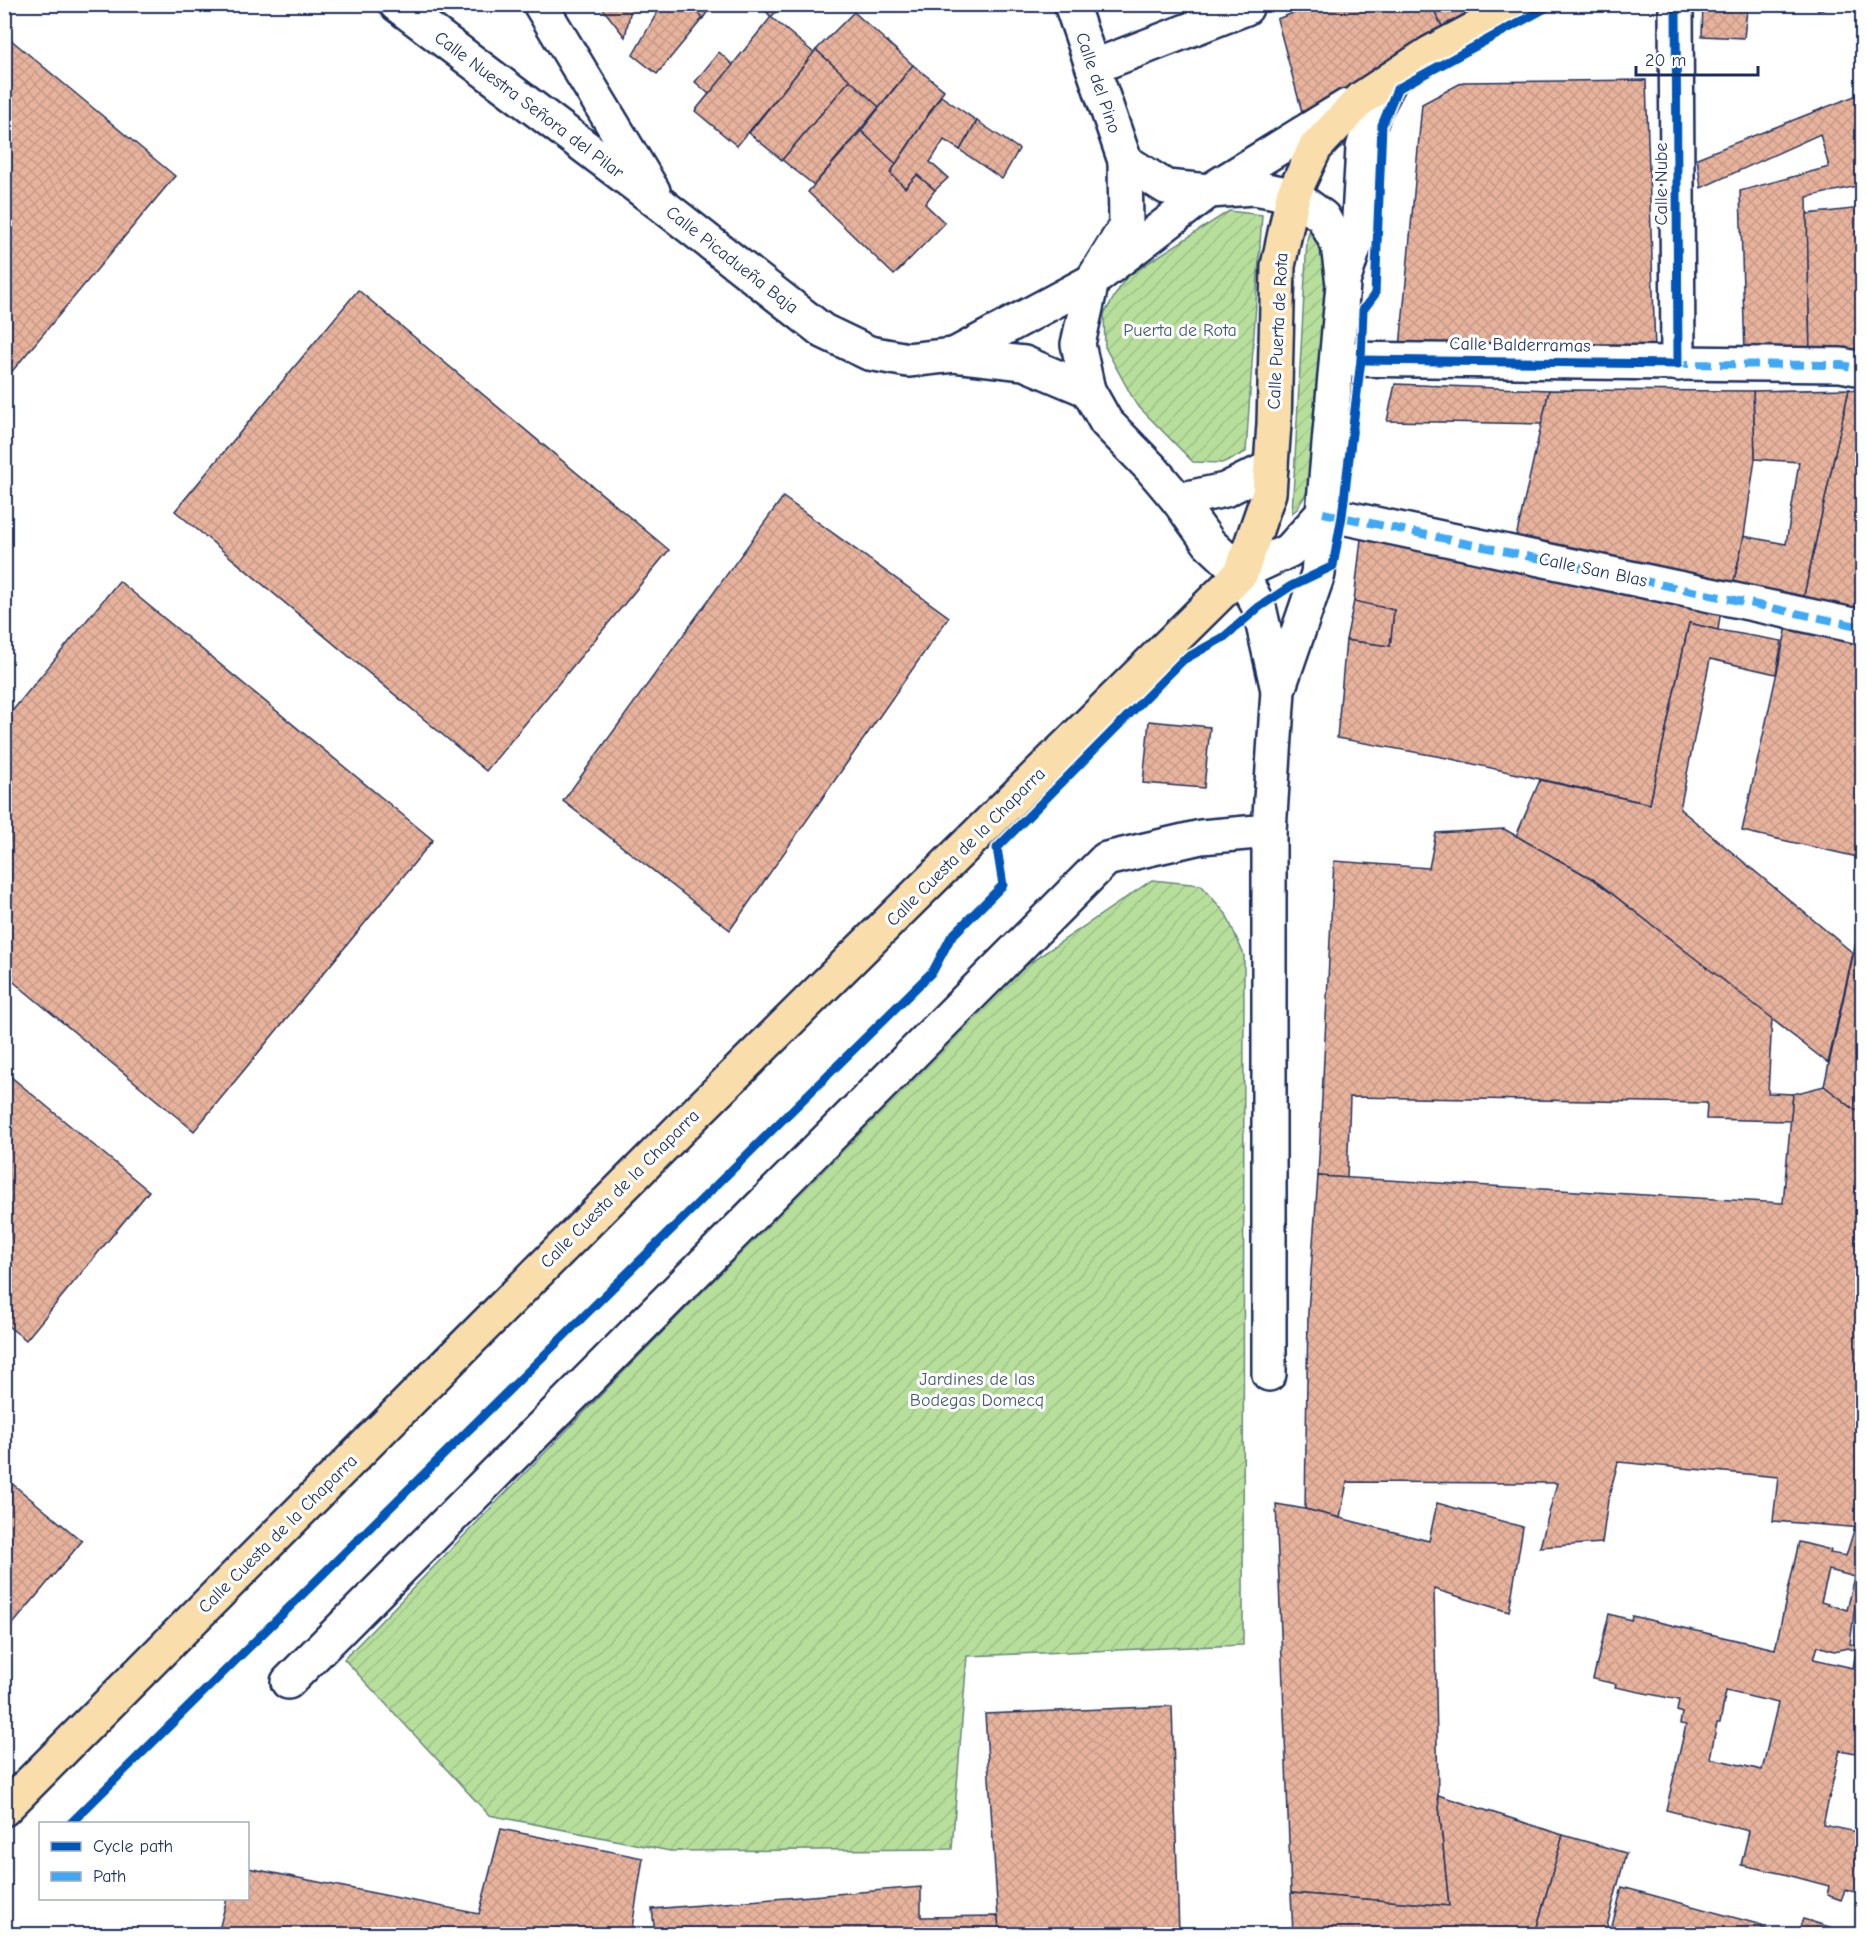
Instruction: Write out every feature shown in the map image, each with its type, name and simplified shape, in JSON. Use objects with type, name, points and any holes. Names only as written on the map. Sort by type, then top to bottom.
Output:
[{"type":"main road","points":[[1362,98],[1430,53],[1522,4]]},
{"type":"main road","name":"Calle Puerta de Rota","points":[[1241,573],[1269,493],[1274,424],[1278,266],[1293,195],[1315,148],[1362,98]]},
{"type":"main road","name":"Calle Cuesta de la Chaparra","points":[[4,1809],[678,1131],[1241,573]]},
{"type":"street","name":"Calle Nuestra Señora del Pilar","points":[[396,4],[662,205]]},
{"type":"street","name":"Calle Picadueña Baja","points":[[540,4],[662,205],[823,331],[869,353],[908,360],[954,355]]},
{"type":"street","name":"Calle del Pino","points":[[1071,4],[1125,161]]},
{"type":"street","points":[[1093,67],[1246,8],[1245,4]]},
{"type":"street","name":"Calle Nube","points":[[1676,4],[1678,364]]},
{"type":"street","points":[[1343,284],[1358,235],[1363,148],[1374,111],[1391,79]]},
{"type":"street","points":[[954,355],[1092,281],[1209,191],[1362,98]]},
{"type":"street","points":[[1125,161],[1166,187],[1209,191],[1254,189],[1293,195],[1323,217],[1338,245],[1343,284],[1318,574],[1278,690],[1269,831],[1269,1374]]},
{"type":"street","points":[[1125,161],[1126,226],[1092,281],[1078,344],[1088,390],[1106,422],[1151,468],[1209,543],[1241,573],[1259,607],[1278,690]]},
{"type":"street","points":[[954,355],[1024,363],[1088,390]]},
{"type":"street","name":"Calle Balderramas","points":[[1337,359],[1840,365],[1863,369]]},
{"type":"street","points":[[1178,500],[1225,490],[1271,467]]},
{"type":"street","points":[[1241,573],[1290,550],[1323,513]]},
{"type":"street","name":"Calle San Blas","points":[[1323,513],[1863,627]]},
{"type":"street","points":[[288,1682],[1106,859],[1201,837],[1269,831]]},
{"type":"green space","name":"Puerta de Rota","points":[[1229,211],[1262,215],[1246,452],[1222,463],[1193,462],[1136,404],[1105,347],[1104,314],[1126,277]]},
{"type":"green space","points":[[1313,227],[1319,236],[1329,273],[1309,489],[1292,513],[1307,240],[1310,228]]},
{"type":"green space","name":"Jardines de las Bodegas Domecq","points":[[1152,880],[1201,885],[1226,914],[1244,955],[1243,1645],[967,1656],[952,1849],[670,1851],[489,1815],[344,1659],[1005,980]]},
{"type":"building","points":[[599,4],[632,4],[625,37]]},
{"type":"building","points":[[662,4],[688,4],[703,18],[657,74],[633,55]]},
{"type":"building","points":[[688,4],[713,4],[703,18]]},
{"type":"building","points":[[760,4],[783,4],[771,17]]},
{"type":"building","points":[[1318,4],[1431,4],[1446,34],[1302,112],[1277,19]]},
{"type":"building","points":[[1431,4],[1501,4],[1446,34]]},
{"type":"building","points":[[1703,4],[1762,4],[1747,10],[1744,38],[1702,36]]},
{"type":"building","points":[[1816,4],[1842,4],[1818,11]]},
{"type":"building","points":[[854,12],[913,65],[879,107],[816,50]]},
{"type":"building","points":[[771,17],[814,53],[737,146],[695,111]]},
{"type":"building","points":[[4,34],[175,176],[4,381]]},
{"type":"building","points":[[816,50],[850,80],[782,160],[749,133]]},
{"type":"building","points":[[719,52],[733,65],[709,94],[695,82]]},
{"type":"building","points":[[913,65],[944,90],[896,164],[861,131]]},
{"type":"building","points":[[850,80],[879,107],[814,185],[782,160]]},
{"type":"building","points":[[1646,80],[1655,350],[1400,348],[1422,104],[1463,82]]},
{"type":"building","points":[[1862,93],[1862,185],[1807,197],[1810,354],[1745,355],[1740,191],[1829,167],[1820,134],[1701,188],[1697,158]]},
{"type":"building","points":[[941,96],[977,121],[960,150],[944,140],[930,162],[948,178],[935,190],[917,175],[905,188],[890,173]]},
{"type":"building","points":[[977,121],[1019,149],[1002,179],[960,150]]},
{"type":"building","points":[[861,131],[896,164],[890,173],[905,188],[917,175],[935,190],[925,204],[945,223],[894,275],[808,192]]},
{"type":"building","points":[[1862,208],[1862,357],[1810,354],[1807,214]]},
{"type":"building","points":[[358,290],[669,550],[486,771],[175,511]]},
{"type":"building","points":[[1395,384],[1549,390],[1542,424],[1387,421]]},
{"type":"building","points":[[1849,389],[1862,392],[1862,617],[1802,604]]},
{"type":"building","points":[[1849,389],[1802,604],[1732,589],[1744,536],[1786,544],[1799,462],[1755,459],[1753,391]]},
{"type":"building","points":[[1549,390],[1753,391],[1755,459],[1744,536],[1732,589],[1515,542]]},
{"type":"building","points":[[783,497],[949,617],[730,930],[563,801]]},
{"type":"building","points":[[1362,530],[1721,609],[1718,630],[1689,623],[1650,804],[1447,758],[1337,738],[1346,640],[1390,646],[1394,610],[1354,601]]},
{"type":"building","points":[[119,581],[433,840],[194,1131],[4,974],[4,721]]},
{"type":"building","points":[[1354,601],[1394,610],[1390,646],[1346,640]]},
{"type":"building","points":[[1788,622],[1862,638],[1862,858],[1742,831]]},
{"type":"building","points":[[1689,623],[1782,641],[1776,674],[1710,659],[1680,809],[1853,953],[1828,1063],[1594,880],[1516,836],[1540,780],[1650,804]]},
{"type":"building","points":[[1149,721],[1210,727],[1204,788],[1143,783]]},
{"type":"building","points":[[1504,829],[1594,880],[1772,1018],[1768,1093],[1793,1094],[1791,1121],[1706,1119],[1707,1103],[1350,1097],[1347,1178],[1318,1176],[1334,861],[1429,868],[1436,833]]},
{"type":"building","points":[[1862,915],[1862,1111],[1855,1110],[1824,1086]]},
{"type":"building","points":[[4,1071],[149,1191],[26,1340],[4,1323]]},
{"type":"building","points":[[1824,1086],[1855,1110],[1862,1111],[1862,1528],[1773,1521],[1778,1477],[1618,1462],[1608,1500],[1602,1543],[1540,1547],[1557,1483],[1347,1482],[1340,1518],[1305,1509],[1308,1312],[1318,1176],[1783,1203],[1793,1094]]},
{"type":"building","points":[[4,1477],[82,1541],[4,1635]]},
{"type":"building","points":[[1437,1503],[1523,1527],[1509,1612],[1434,1589],[1438,1795],[1449,1906],[1291,1893],[1276,1504],[1305,1509],[1429,1541]]},
{"type":"building","points":[[1855,1527],[1862,1528],[1862,1599],[1856,1599],[1850,1644],[1862,1646],[1862,1751],[1856,1750],[1856,1753],[1840,1750],[1823,1825],[1862,1833],[1862,1893],[1845,1890],[1841,1900],[1827,1895],[1829,1886],[1741,1865],[1749,1831],[1666,1810],[1686,1725],[1680,1724],[1682,1713],[1677,1711],[1679,1700],[1615,1687],[1616,1684],[1593,1679],[1609,1614],[1631,1620],[1632,1616],[1775,1649],[1799,1542],[1846,1556]],"holes":[[[1829,1570],[1855,1577],[1847,1610],[1821,1602]],[[1818,1646],[1834,1651],[1848,1648],[1856,1651],[1853,1668],[1814,1659]],[[1726,1691],[1778,1703],[1762,1770],[1710,1758],[1717,1723],[1720,1723]]]},
{"type":"building","points":[[1172,1706],[1179,1934],[999,1934],[985,1714]]},
{"type":"building","points":[[1438,1795],[1563,1835],[1535,1934],[1293,1934],[1291,1893],[1449,1906]]},
{"type":"building","points":[[501,1829],[643,1858],[631,1934],[218,1934],[226,1900],[249,1900],[249,1868],[479,1914]]},
{"type":"building","points":[[1563,1835],[1626,1853],[1605,1934],[1535,1934]]},
{"type":"building","points":[[921,1887],[921,1917],[998,1916],[999,1934],[655,1934],[652,1909]]},
{"type":"building","points":[[1622,1887],[1762,1925],[1762,1928],[1788,1934],[1610,1934]]},
{"type":"building","points":[[1803,1919],[1850,1933],[1850,1934],[1797,1934]]},
{"type":"marked path","points":[[1674,364],[1841,365],[1862,369]]},
{"type":"marked path","points":[[1323,513],[1862,627]]},
{"type":"cycle path","points":[[72,1822],[933,971],[951,937],[1003,885],[997,848],[1183,660],[1224,637],[1259,607],[1291,586],[1333,566],[1342,516],[1361,360],[1363,310],[1375,294],[1382,125],[1397,89],[1553,4]]},
{"type":"cycle path","points":[[1361,360],[1678,364],[1676,4]]}]
